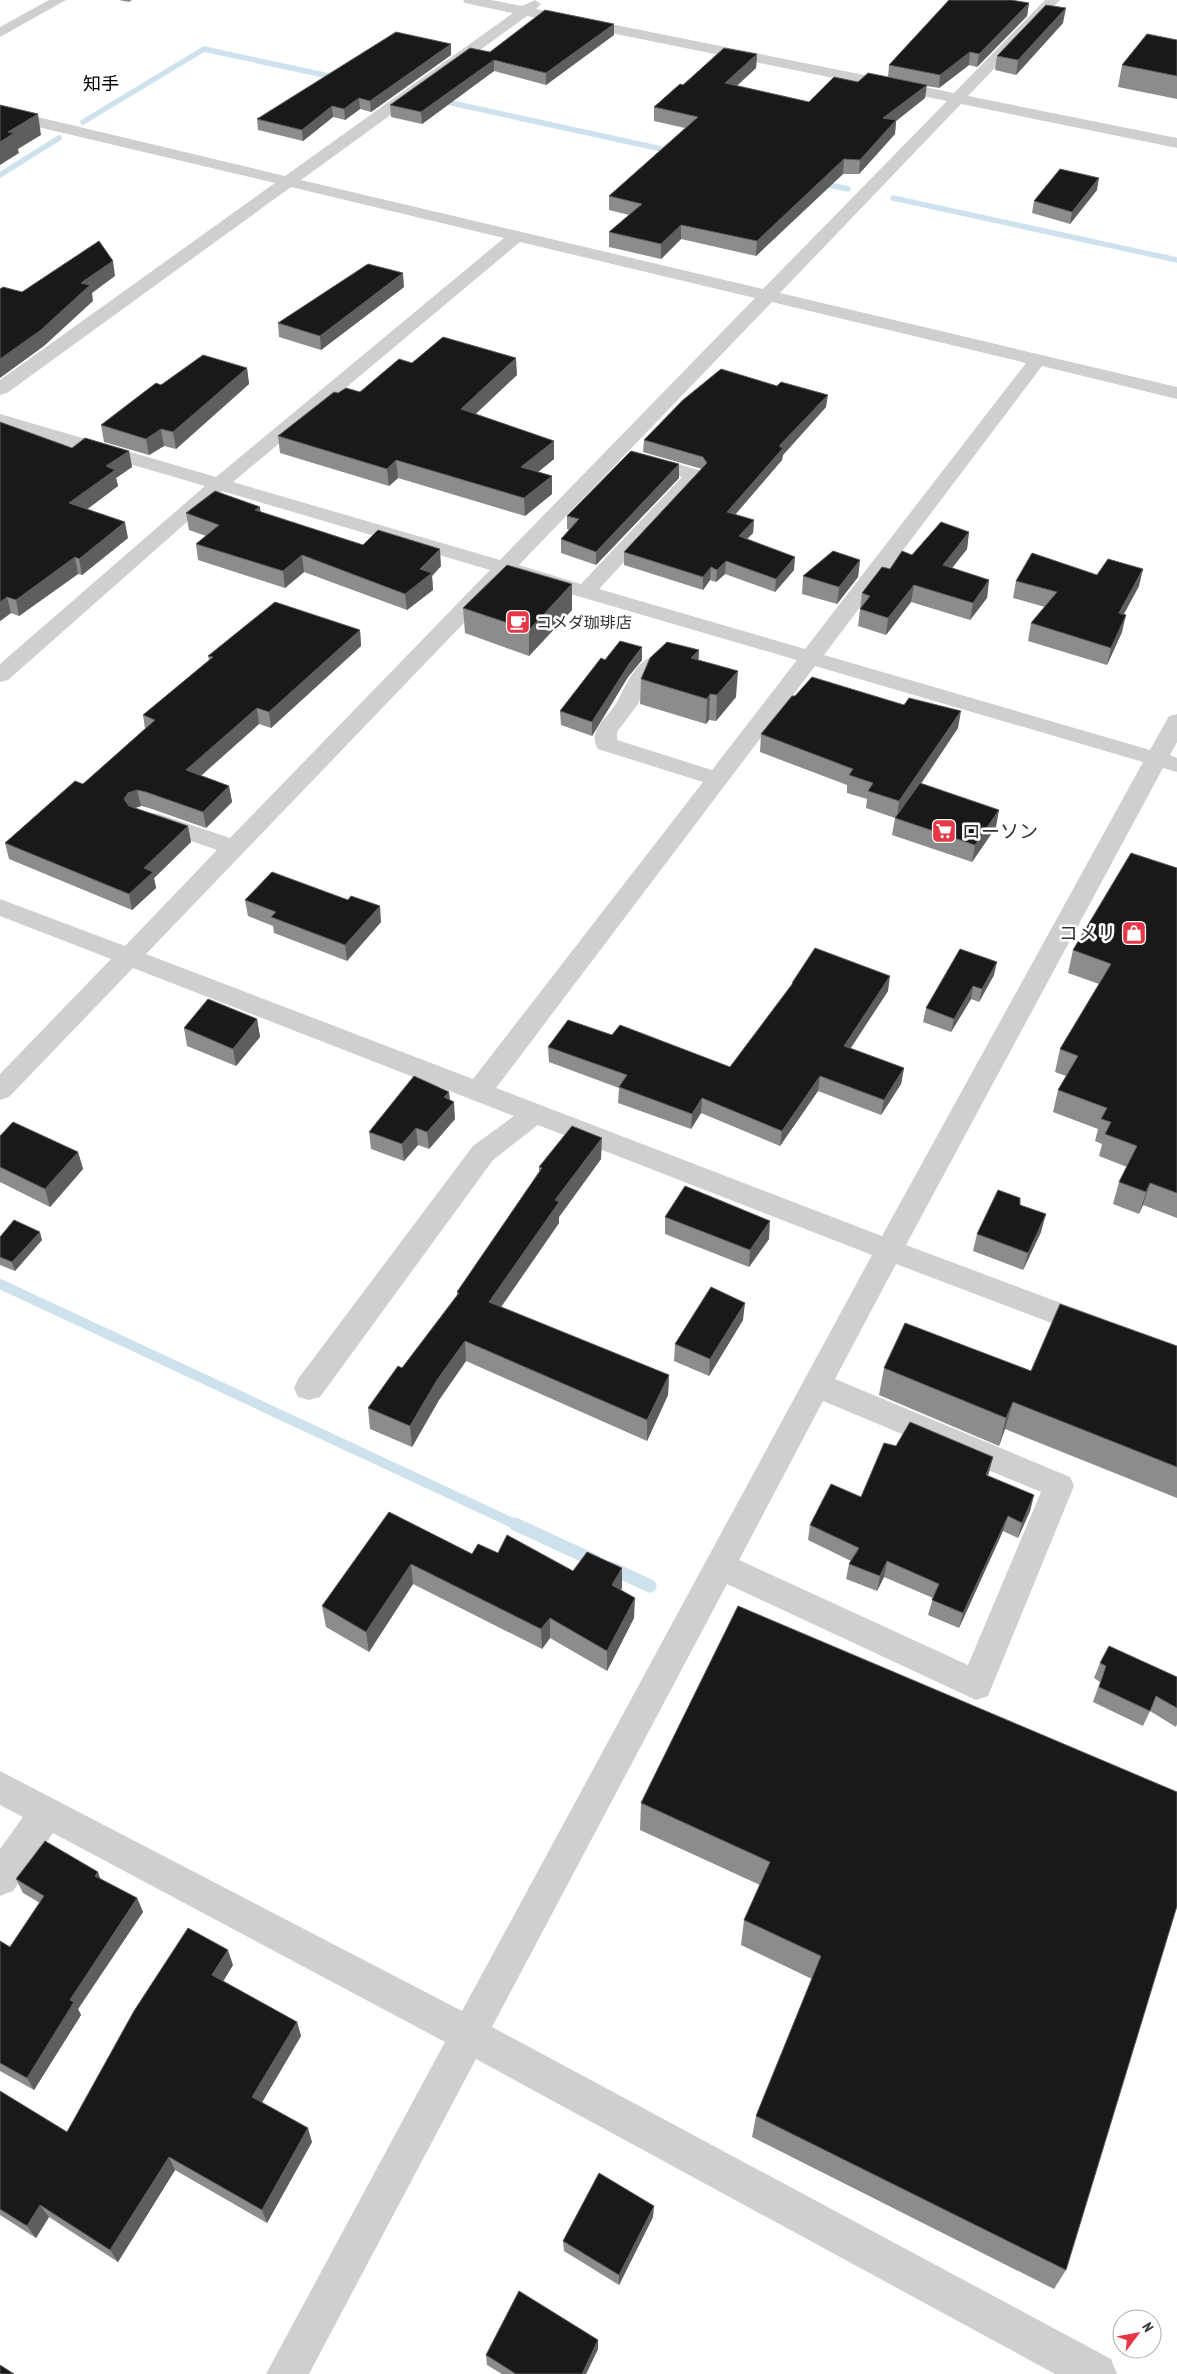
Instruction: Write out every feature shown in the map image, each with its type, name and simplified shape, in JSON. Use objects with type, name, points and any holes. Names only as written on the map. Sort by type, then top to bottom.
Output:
[{"type":"street","points":[[0,33],[59,0]]},
{"type":"street","points":[[470,0],[1177,143]]},
{"type":"street","points":[[0,389],[286,181],[540,0]]},
{"type":"street","points":[[0,1090],[1053,0]]},
{"type":"street","points":[[0,113],[1177,393]]},
{"type":"street","points":[[0,675],[219,484],[518,236]]},
{"type":"street","points":[[479,1091],[1037,361]]},
{"type":"street","points":[[0,420],[1166,762]]},
{"type":"street","points":[[585,591],[695,475],[616,452]]},
{"type":"street","points":[[659,661],[638,679],[627,704],[606,732],[606,744],[716,779]]},
{"type":"street","points":[[287,2374],[889,1250],[1166,762],[1177,721]]},
{"type":"street","points":[[141,815],[234,848]]},
{"type":"street","points":[[0,907],[889,1250],[1112,1334]]},
{"type":"street","points":[[309,1388],[483,1153],[536,1113]]},
{"type":"street","points":[[720,1566],[976,1685],[1059,1486],[817,1384]]},
{"type":"street","points":[[0,1787],[469,2035],[1096,2374]]},
{"type":"street","points":[[0,1879],[47,1812]]},
{"type":"building","points":[[949,0],[1011,0],[1029,3],[979,54],[970,52],[940,75],[889,65]]},
{"type":"building","points":[[1046,5],[1066,8],[1018,60],[997,56]]},
{"type":"building","points":[[545,10],[614,24],[546,73],[494,60],[421,112],[390,105],[470,48],[490,52]]},
{"type":"building","points":[[396,32],[451,44],[370,101],[359,98],[344,109],[332,106],[302,130],[257,119]]},
{"type":"building","points":[[1147,34],[1177,40],[1177,76],[1122,65]]},
{"type":"building","points":[[724,48],[757,54],[725,83],[809,102],[834,77],[858,82],[868,73],[927,85],[883,118],[896,120],[860,160],[844,159],[757,241],[681,225],[661,244],[609,232],[642,204],[609,196],[698,117],[654,107],[680,84],[683,85]]},
{"type":"building","points":[[0,105],[38,114],[8,132],[14,133],[0,142]]},
{"type":"building","points":[[1060,169],[1099,178],[1072,212],[1034,201]]},
{"type":"building","points":[[99,241],[113,261],[81,283],[90,285],[41,330],[0,359],[0,289],[3,287],[22,292]]},
{"type":"building","points":[[368,264],[403,273],[320,336],[278,323]]},
{"type":"building","points":[[443,337],[516,358],[461,409],[554,441],[521,467],[552,476],[524,498],[396,460],[387,469],[278,436],[334,392],[338,393],[346,388],[360,392],[399,359],[412,363]]},
{"type":"building","points":[[203,355],[247,368],[173,432],[161,429],[146,439],[101,425],[156,383],[161,385]]},
{"type":"building","points":[[721,369],[777,386],[781,382],[828,395],[779,446],[783,448],[727,512],[754,520],[739,536],[795,557],[776,579],[726,561],[717,570],[711,567],[703,577],[624,552],[707,463],[703,457],[644,440],[683,400]]},
{"type":"building","points":[[0,422],[72,448],[85,438],[129,451],[106,466],[115,470],[69,503],[125,522],[79,559],[75,557],[16,600],[7,597],[0,602]]},
{"type":"building","points":[[631,451],[679,464],[596,552],[561,539],[579,519],[567,516]]},
{"type":"building","points":[[215,491],[260,507],[255,510],[363,545],[378,530],[440,549],[420,569],[432,573],[405,594],[302,555],[283,571],[196,544],[219,525],[186,513]]},
{"type":"building","points":[[941,522],[969,532],[943,565],[989,580],[973,603],[914,585],[888,618],[860,609],[870,596],[862,593],[882,567],[890,569],[902,551],[912,555]]},
{"type":"building","points":[[833,551],[860,560],[839,587],[803,576]]},
{"type":"building","points":[[1032,553],[1097,575],[1108,559],[1143,569],[1119,613],[1126,615],[1111,648],[1031,623],[1057,592],[1016,581]]},
{"type":"building","points":[[507,565],[572,584],[529,630],[463,608]]},
{"type":"building","points":[[275,602],[360,630],[269,712],[257,708],[186,770],[229,786],[203,812],[146,792],[137,790],[128,793],[124,799],[129,806],[188,826],[144,868],[153,872],[129,894],[5,843],[75,781],[83,784],[155,720],[143,715],[213,657],[208,656]]},
{"type":"building","points":[[620,641],[642,647],[592,722],[560,711],[601,658],[605,660]]},
{"type":"building","points":[[667,642],[699,650],[691,658],[738,671],[717,695],[710,694],[707,699],[641,679],[650,658]]},
{"type":"building","points":[[812,677],[904,705],[909,698],[961,711],[899,801],[868,791],[873,783],[849,775],[853,769],[761,734],[792,696],[795,696]]},
{"type":"building","points":[[920,783],[999,810],[975,845],[895,818]]},
{"type":"building","points":[[1131,853],[1177,868],[1177,1193],[1150,1183],[1146,1192],[1119,1182],[1137,1146],[1105,1134],[1111,1122],[1101,1119],[1107,1108],[1058,1090],[1078,1056],[1060,1049],[1111,964],[1073,950]]},
{"type":"building","points":[[272,872],[348,900],[351,896],[380,906],[345,945],[271,917],[276,912],[245,900]]},
{"type":"building","points":[[815,948],[890,976],[844,1046],[904,1068],[884,1100],[820,1076],[782,1131],[702,1098],[692,1114],[619,1087],[627,1075],[548,1047],[568,1020],[612,1035],[620,1025],[730,1067],[793,983]]},
{"type":"building","points":[[960,949],[997,962],[982,989],[973,986],[954,1019],[926,1008]]},
{"type":"building","points":[[208,999],[257,1019],[233,1049],[184,1028]]},
{"type":"building","points":[[414,1076],[449,1092],[444,1097],[454,1102],[427,1132],[416,1128],[402,1144],[369,1132]]},
{"type":"building","points":[[13,1122],[78,1152],[45,1189],[0,1167],[0,1136]]},
{"type":"building","points":[[572,1126],[602,1138],[555,1200],[559,1202],[489,1302],[669,1375],[647,1420],[465,1341],[437,1380],[410,1426],[368,1408],[398,1366],[402,1368],[459,1293],[457,1292],[542,1168],[539,1167]]},
{"type":"building","points":[[685,1186],[770,1221],[750,1250],[665,1217]]},
{"type":"building","points":[[998,1190],[1020,1198],[1020,1205],[1046,1214],[1028,1253],[977,1234]]},
{"type":"building","points":[[14,1220],[40,1232],[12,1262],[0,1257],[0,1237]]},
{"type":"building","points":[[711,1287],[745,1303],[710,1359],[675,1344]]},
{"type":"building","points":[[1060,1304],[1177,1346],[1177,1467],[1013,1402],[1006,1418],[884,1368],[905,1323],[1031,1371]]},
{"type":"building","points":[[910,1422],[993,1457],[986,1475],[1034,1495],[1022,1523],[1008,1516],[963,1613],[932,1600],[939,1584],[887,1561],[880,1576],[849,1564],[859,1548],[810,1525],[831,1484],[861,1497],[884,1443],[896,1446]]},
{"type":"building","points":[[389,1512],[472,1554],[478,1544],[498,1553],[507,1535],[573,1571],[587,1552],[622,1568],[612,1585],[635,1598],[607,1651],[550,1618],[541,1629],[411,1564],[366,1632],[322,1606]]},
{"type":"building","points":[[738,1606],[1177,1792],[1177,1906],[1066,2270],[756,2116],[821,1956],[744,1920],[770,1862],[641,1803]]},
{"type":"building","points":[[1109,1646],[1177,1677],[1177,1708],[1156,1696],[1150,1711],[1099,1687],[1106,1666],[1100,1663]]},
{"type":"building","points":[[45,1841],[98,1872],[95,1876],[137,1898],[70,2000],[74,2002],[27,2078],[0,2063],[0,1941],[10,1947],[44,1896],[16,1879]]},
{"type":"building","points":[[188,1928],[228,1950],[212,1975],[297,2022],[252,2097],[308,2128],[262,2210],[169,2157],[110,2250],[40,2205],[27,2226],[0,2209],[0,2091],[67,2132],[134,2011]]},
{"type":"building","points":[[599,2173],[654,2206],[619,2275],[563,2241]]},
{"type":"building","points":[[519,2291],[598,2340],[582,2374],[516,2374],[486,2355]]},
{"type":"building","points":[[0,2365],[14,2374],[0,2374]]},
{"type":"waterway","points":[[83,122],[204,49],[338,78]]},
{"type":"waterway","points":[[438,100],[675,152]]},
{"type":"waterway","points":[[0,175],[59,138]]},
{"type":"waterway","points":[[819,183],[848,189]]},
{"type":"waterway","points":[[893,198],[1177,260]]},
{"type":"waterway","points":[[0,1284],[517,1525]]},
{"type":"waterway","points":[[515,1524],[595,1561]]},
{"type":"waterway","points":[[611,1568],[650,1586]]},
{"type":"place","name":"コメダ珈琲店","points":[[518,622]]},
{"type":"place","name":"ローソン","points":[[944,831]]},
{"type":"place","name":"コメリ","points":[[1134,933]]},
{"type":"district","name":"知手","points":[[101,84]]}]
